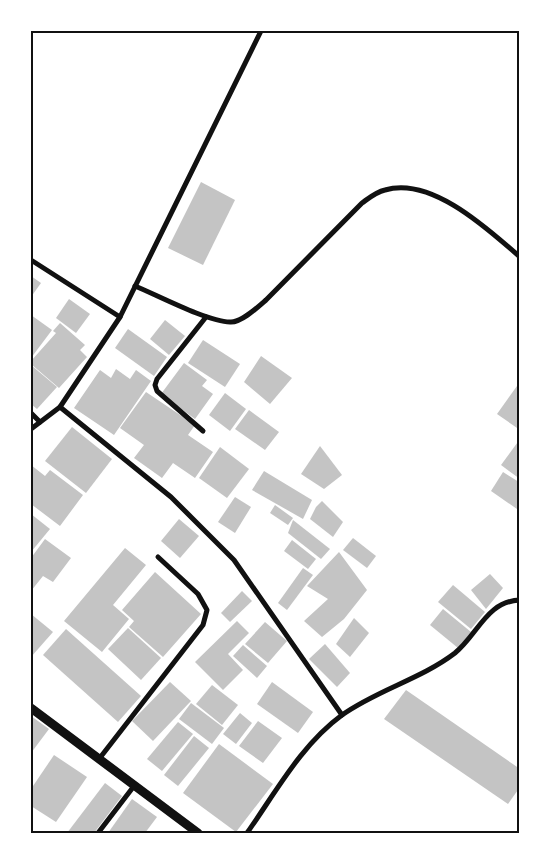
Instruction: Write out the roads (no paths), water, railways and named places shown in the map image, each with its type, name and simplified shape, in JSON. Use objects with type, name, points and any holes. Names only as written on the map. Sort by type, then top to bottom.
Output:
[{"type":"street","points":[[31,429],[60,408],[120,317],[260,31]]},
{"type":"street","points":[[135,286],[206,317],[231,323],[251,313],[266,300],[372,195],[385,189],[408,187],[426,191],[445,200],[489,230],[520,257]]},
{"type":"street","points":[[31,260],[120,317]]},
{"type":"street","points":[[204,431],[157,391],[155,385],[157,379],[206,317]]},
{"type":"street","points":[[60,408],[171,497],[234,560],[342,715]]},
{"type":"street","points":[[31,413],[40,422]]},
{"type":"street","points":[[99,759],[203,625],[207,610],[198,594],[158,557]]},
{"type":"street","points":[[247,833],[310,744],[342,715],[453,654],[465,644],[498,605],[509,600],[520,600]]},
{"type":"street","points":[[31,708],[198,833]]},
{"type":"street","points":[[98,833],[134,786]]}]
